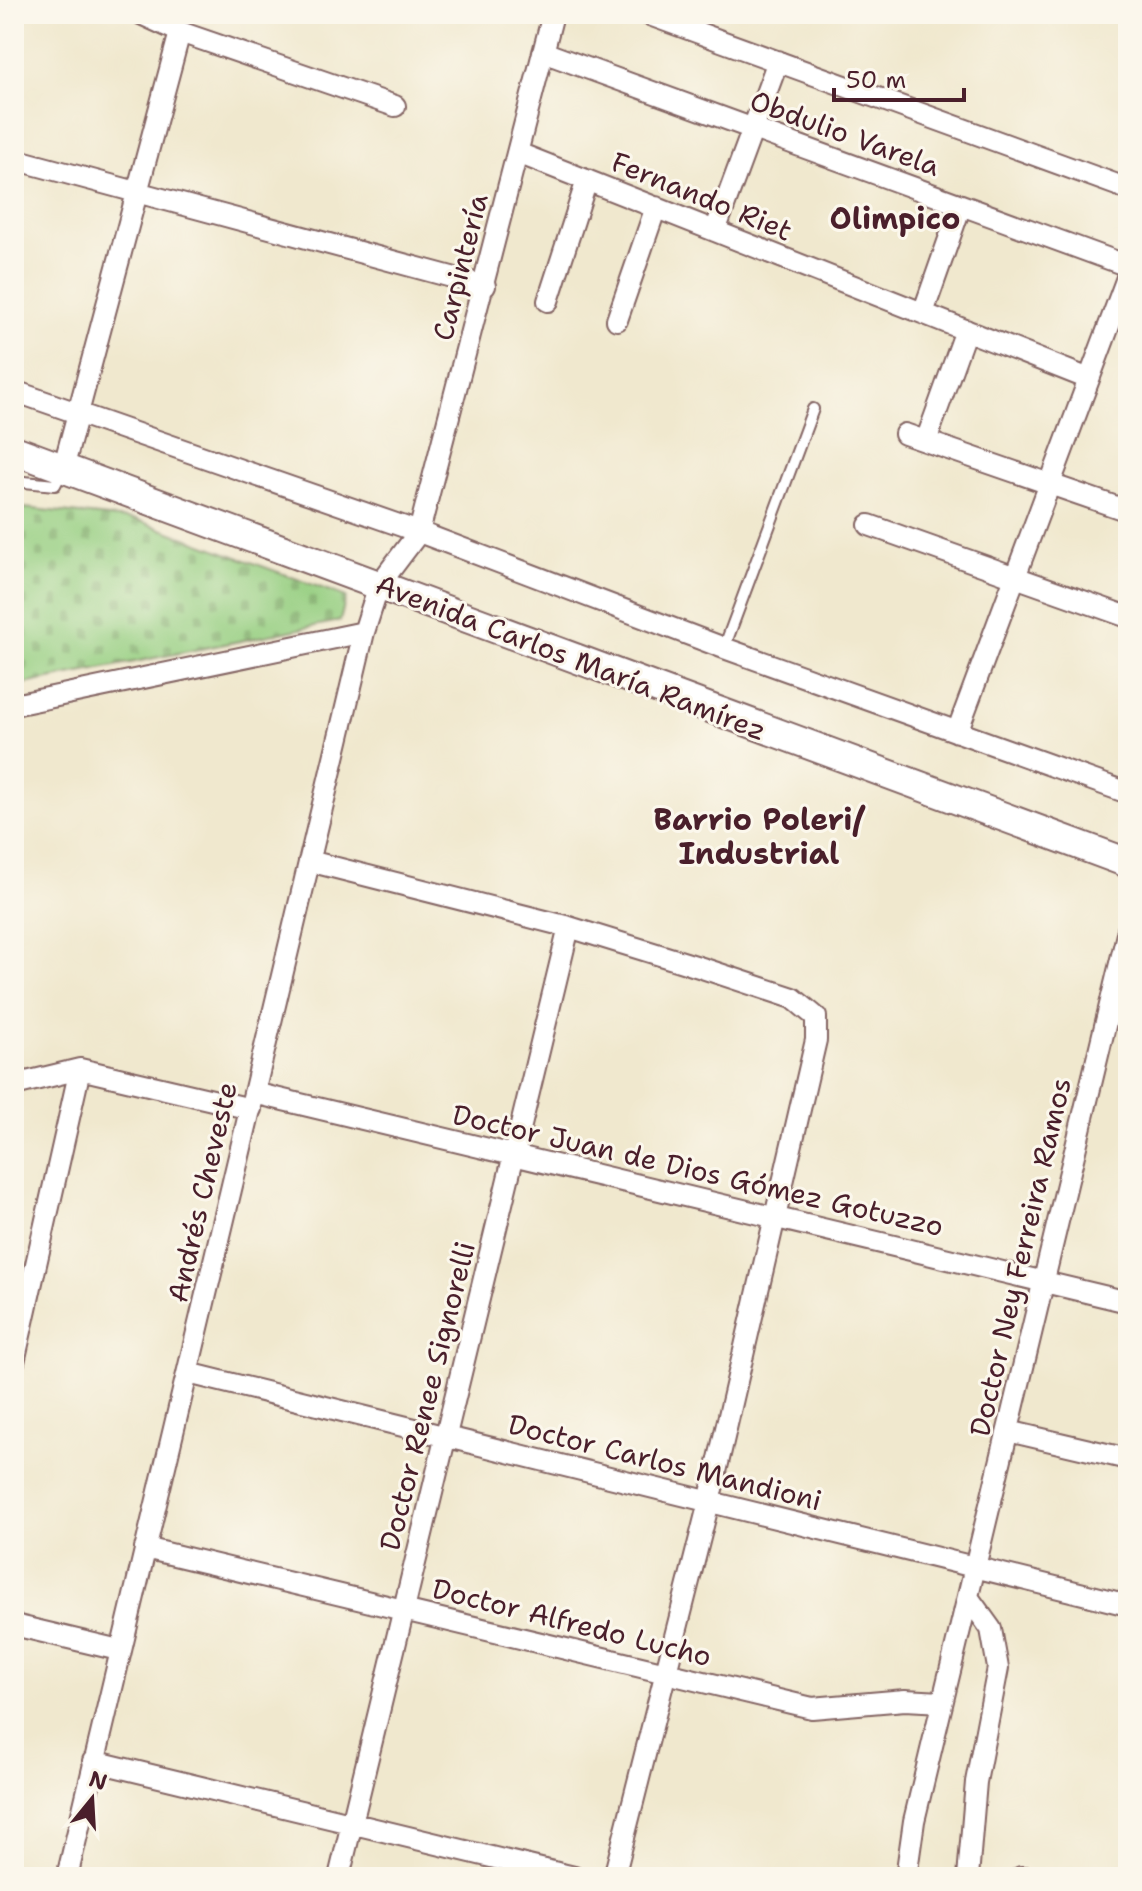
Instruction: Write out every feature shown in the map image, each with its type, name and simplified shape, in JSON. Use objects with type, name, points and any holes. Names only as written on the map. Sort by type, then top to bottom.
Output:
[{"type":"street","points":[[141,14],[180,32],[395,106]]},
{"type":"street","name":"Carpintería","points":[[419,532],[553,14]]},
{"type":"street","points":[[647,14],[1128,189]]},
{"type":"street","points":[[63,469],[76,411],[180,32]]},
{"type":"street","name":"Obdulio Varela","points":[[543,52],[1128,266]]},
{"type":"street","points":[[715,231],[778,61]]},
{"type":"street","name":"Fernando Riet","points":[[518,153],[1089,379]]},
{"type":"street","points":[[14,159],[485,286]]},
{"type":"street","points":[[548,301],[587,180]]},
{"type":"street","points":[[923,313],[961,205]]},
{"type":"street","points":[[617,320],[656,207]]},
{"type":"street","points":[[957,732],[1128,275]]},
{"type":"street","points":[[926,441],[966,330]]},
{"type":"street","points":[[14,391],[419,532],[724,648],[1128,793]]},
{"type":"street","points":[[905,434],[1128,511]]},
{"type":"street","name":"Avenida Carlos María Ramírez","points":[[14,450],[379,585],[432,608],[1128,863]]},
{"type":"street","points":[[869,525],[1128,617]]},
{"type":"street","name":"Andrés Cheveste","points":[[67,1877],[364,632],[379,585],[419,532]]},
{"type":"street","points":[[14,705],[364,632]]},
{"type":"street","points":[[309,861],[569,927],[793,998],[816,1017],[816,1040],[709,1502],[614,1877]]},
{"type":"street","name":"Doctor Renee Signorelli","points":[[339,1877],[569,927]]},
{"type":"street","name":"Doctor Ney Ferreira Ramos","points":[[906,1877],[914,1821],[1041,1281],[1119,1007],[1128,930]]},
{"type":"street","points":[[14,1085],[80,1069],[14,1362]]},
{"type":"street","name":"Doctor Juan de Dios Gómez Gotuzzo","points":[[80,1069],[252,1101],[514,1156],[1128,1302]]},
{"type":"street","name":"Doctor Carlos Mandioni","points":[[188,1373],[1128,1605]]},
{"type":"street","points":[[1008,1431],[1128,1459]]},
{"type":"street","name":"Doctor Alfredo Lucho","points":[[145,1548],[812,1708],[891,1700],[942,1702]]},
{"type":"street","points":[[968,1597],[991,1629],[998,1668],[976,1782],[968,1877]]},
{"type":"street","points":[[14,1625],[119,1650]]},
{"type":"street","points":[[93,1761],[574,1877]]},
{"type":"lane","points":[[724,648],[813,409]]},
{"type":"lane","points":[[14,481],[55,485],[63,469]]},
{"type":"green space","points":[[14,507],[137,520],[346,597],[340,621],[14,686]]},
{"type":"district","name":"Olimpico","points":[[895,218]]},
{"type":"district","name":"Barrio Poleri/ Industrial","points":[[759,836]]}]
